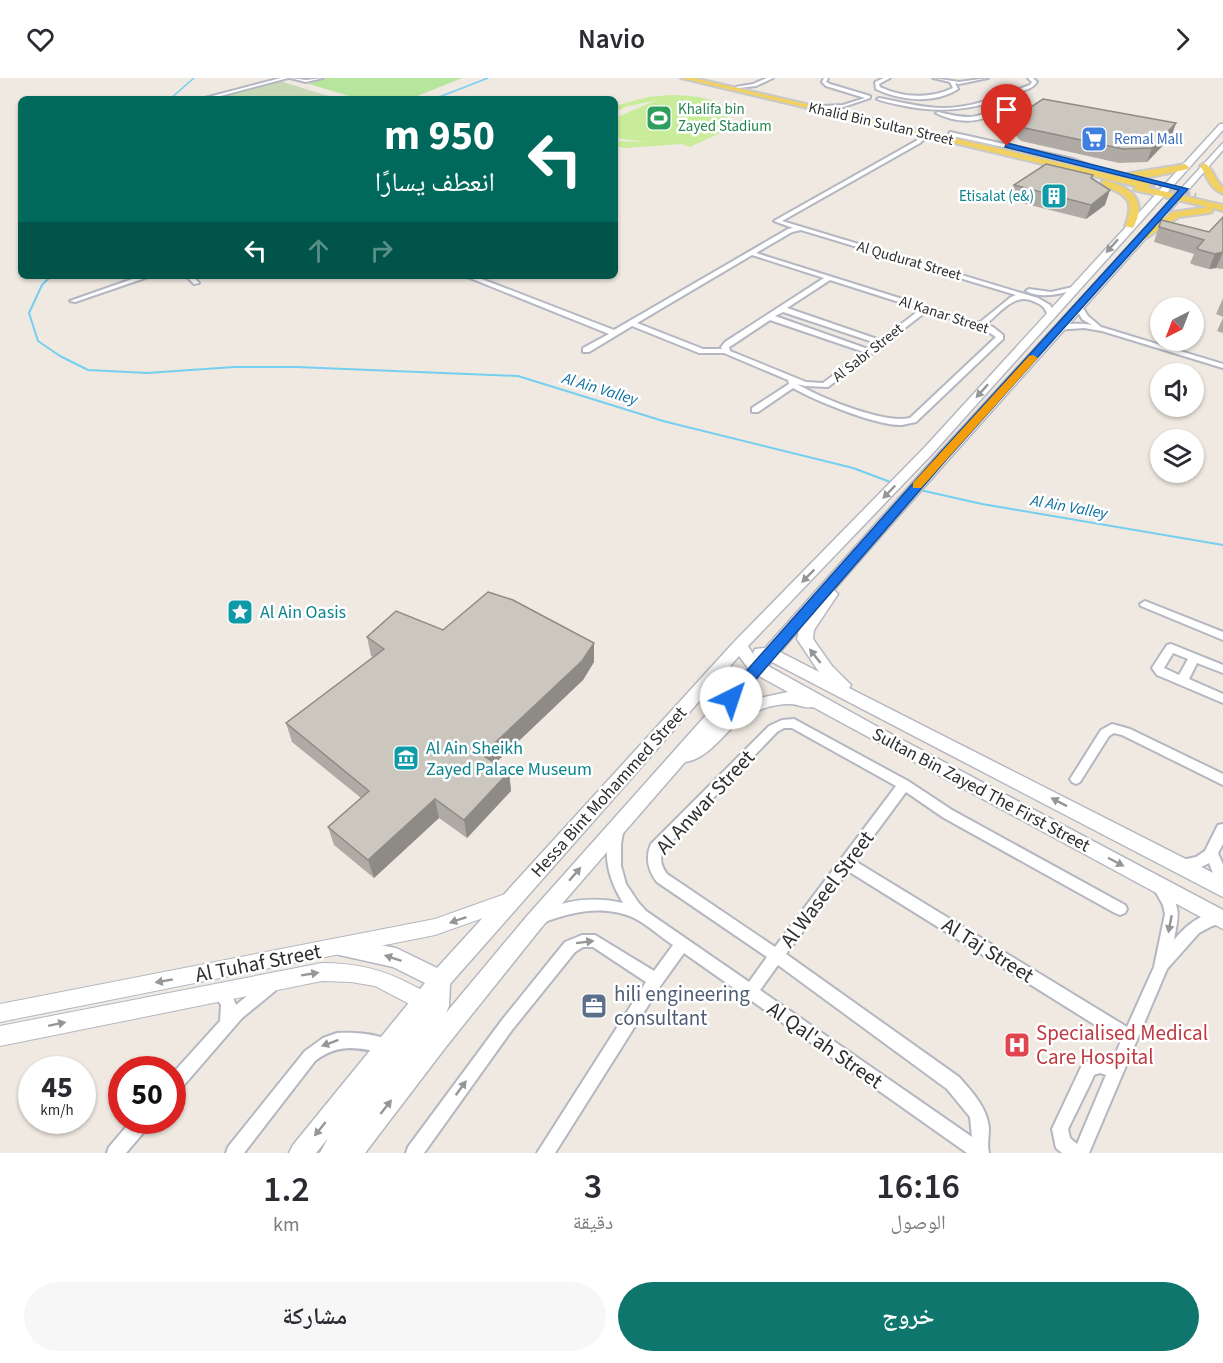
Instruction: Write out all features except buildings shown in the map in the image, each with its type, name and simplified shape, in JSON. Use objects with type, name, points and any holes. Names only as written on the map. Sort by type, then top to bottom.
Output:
[{"type":"main road","name":"Khalid Bin Sultan Street","points":[[685,78],[1149,185],[823,107],[754,88],[738,87],[701,78]]},
{"type":"main road","points":[[874,122],[1096,180],[1120,190],[1136,205],[1130,226]]},
{"type":"main road","name":"Hessa Bint Mohammed Street","points":[[440,980],[738,651],[929,450],[1223,126]]},
{"type":"main road","points":[[910,127],[950,134],[1123,175],[1164,189]]},
{"type":"main road","name":"Hessa Bint Mohammed Street","points":[[350,1153],[534,921],[943,456],[1143,237],[1223,144]]},
{"type":"main road","points":[[1015,158],[1164,189],[1223,205]]},
{"type":"main road","points":[[1204,166],[1208,170],[1211,182],[1223,191]]},
{"type":"main road","points":[[1123,175],[1147,175],[1185,167]]},
{"type":"main road","points":[[1196,196],[1223,205]]},
{"type":"main road","points":[[1143,237],[1170,217],[1180,213],[1223,205]]},
{"type":"main road","points":[[1113,269],[1123,281]]},
{"type":"main road","points":[[834,581],[828,602],[805,634],[806,644],[838,681],[913,726]]},
{"type":"main road","name":"Sultan Bin Zayed The First Street","points":[[738,651],[913,726],[1223,888]]},
{"type":"main road","name":"Sultan Bin Zayed The First Street","points":[[764,661],[872,732],[1221,919]]},
{"type":"main road","points":[[675,761],[705,744],[734,716],[781,698],[803,699],[841,720],[872,732]]},
{"type":"main road","points":[[301,1153],[388,1046],[440,997],[440,980],[396,958],[342,947]]},
{"type":"main road","points":[[430,1005],[454,1006],[471,998]]},
{"type":"main road","points":[[332,1153],[352,1121],[423,1031],[430,1005]]},
{"type":"street","points":[[215,96],[285,78]]},
{"type":"street","points":[[292,78],[306,81],[321,78]]},
{"type":"street","points":[[754,88],[771,78]]},
{"type":"street","points":[[826,78],[824,82],[828,85],[868,97],[974,120],[984,118],[996,110],[1008,95]]},
{"type":"street","points":[[888,78],[877,84],[878,88],[904,96],[922,93],[939,95],[954,86],[986,78]]},
{"type":"street","points":[[935,78],[954,86]]},
{"type":"street","points":[[942,112],[977,105],[1008,95],[1033,85],[1035,81],[1030,78]]},
{"type":"street","points":[[849,113],[847,107],[876,98],[886,92]]},
{"type":"street","points":[[823,107],[857,104],[868,97]]},
{"type":"street","points":[[993,100],[1003,102]]},
{"type":"street","points":[[977,105],[996,110]]},
{"type":"street","name":"Al Qudurat Street","points":[[920,135],[921,139],[918,142],[791,222],[777,222],[778,219],[791,222],[987,281],[1011,294]]},
{"type":"street","points":[[586,350],[751,253],[791,222]]},
{"type":"street","name":"Al Qudurat Street","points":[[791,222],[802,229],[987,281],[1042,293],[1073,289]]},
{"type":"street","name":"Al Kanar Street","points":[[751,253],[980,326],[1000,335],[999,341],[913,420],[907,422],[883,421],[792,382]]},
{"type":"street","points":[[631,323],[698,350],[725,351],[726,346],[829,278]]},
{"type":"street","points":[[73,301],[139,279]]},
{"type":"street","points":[[192,279],[196,283]]},
{"type":"street","points":[[476,279],[614,333]]},
{"type":"street","points":[[980,326],[1011,294],[1025,295],[1043,302],[1051,314]]},
{"type":"street","points":[[1079,306],[1085,317],[1103,329]]},
{"type":"street","points":[[782,309],[882,343]]},
{"type":"street","name":"Al Sabr Street","points":[[725,351],[792,382],[825,385],[926,309]]},
{"type":"street","points":[[770,317],[870,352]]},
{"type":"street","points":[[1059,328],[1084,326],[1103,329],[1223,366]]},
{"type":"street","points":[[756,410],[792,382]]},
{"type":"street","points":[[1144,604],[1223,636]]},
{"type":"street","points":[[1223,669],[1171,648],[1158,668],[1161,672],[1223,699]]},
{"type":"street","points":[[1182,681],[1195,657]]},
{"type":"street","name":"Al Anwar Street","points":[[980,1152],[982,1125],[970,1102],[953,1083],[777,956],[662,878],[654,865],[653,858],[656,848],[773,729],[782,724],[800,725],[904,785],[948,814],[1120,909]]},
{"type":"street","points":[[1076,779],[1105,733],[1112,728],[1126,732],[1223,780]]},
{"type":"street","name":"Al Waseel Street","points":[[750,993],[904,785]]},
{"type":"street","name":"Al Qal'ah Street","points":[[621,822],[613,848],[615,876],[630,903],[641,915],[980,1152]]},
{"type":"street","points":[[1180,865],[1195,863],[1212,854],[1223,829]]},
{"type":"street","points":[[1212,854],[1223,882]]},
{"type":"street","name":"Al Taj Street","points":[[847,863],[1129,1037]]},
{"type":"street","points":[[1081,1153],[1161,967],[1172,914],[1170,904],[1158,885]]},
{"type":"street","name":"Al Tuhaf Street","points":[[0,1013],[342,947],[452,922],[513,899]]},
{"type":"street","name":"Al Qal'ah Street","points":[[534,921],[559,910],[587,904],[615,906],[641,915]]},
{"type":"street","points":[[1161,967],[1195,927],[1210,919],[1221,919]]},
{"type":"street","points":[[414,1153],[507,1025],[570,946],[582,941],[595,941],[656,980]]},
{"type":"street","points":[[545,1153],[656,980],[682,944]]},
{"type":"street","name":"Al Tuhaf Street","points":[[0,1036],[282,978],[322,972],[374,975],[430,1005]]},
{"type":"street","points":[[186,1070],[248,1003],[282,978]]},
{"type":"street","points":[[218,992],[224,995],[230,1008],[227,1024]]},
{"type":"street","points":[[234,1153],[310,1056],[325,1044],[347,1040],[388,1046]]},
{"type":"street","points":[[1075,1153],[1062,1142],[1060,1129],[1086,1074],[1089,1069],[1100,1065],[1115,1071]]},
{"type":"street","points":[[115,1153],[131,1134]]},
{"type":"green space","points":[[325,78],[462,78],[417,96],[349,96],[309,84]]},
{"type":"green space","points":[[280,81],[329,96],[222,96]]},
{"type":"green space","points":[[686,96],[717,102],[730,111],[729,123],[737,125],[690,147],[682,144],[618,147],[618,141],[647,142],[618,138],[618,117],[657,100],[618,110],[618,105],[648,97]]},
{"type":"waterway","points":[[173,96],[194,78]]},
{"type":"waterway","points":[[442,96],[488,78]]},
{"type":"waterway","name":"Al Ain Valley","points":[[48,279],[42,285],[29,313],[38,341],[60,356],[88,370],[147,373],[234,367],[297,367],[518,376],[663,421],[853,468],[893,483]]},
{"type":"waterway","name":"Al Ain Valley","points":[[920,490],[982,504],[1223,545]]},
{"type":"tunnel","points":[[1147,186],[1196,197]]},
{"type":"slow traffic","points":[[917,486],[1033,358]]},
{"type":"place","name":"Khalifa bin Zayed Stadium","points":[[659,118]]},
{"type":"place","name":"Remal Mall","points":[[1094,139]]},
{"type":"place","name":"Etisalat (e&)","points":[[1054,196]]},
{"type":"place","name":"Al Ain Oasis","points":[[240,612]]},
{"type":"place","name":"Al Ain Sheikh Zayed Palace Museum","points":[[406,758]]},
{"type":"place","name":"hili engineering consultant","points":[[594,1006]]},
{"type":"place","name":"Specialised Medical Care Hospital","points":[[1017,1045]]},
{"type":"route","points":[[731,698],[943,456],[1184,189],[1007,146]]}]
